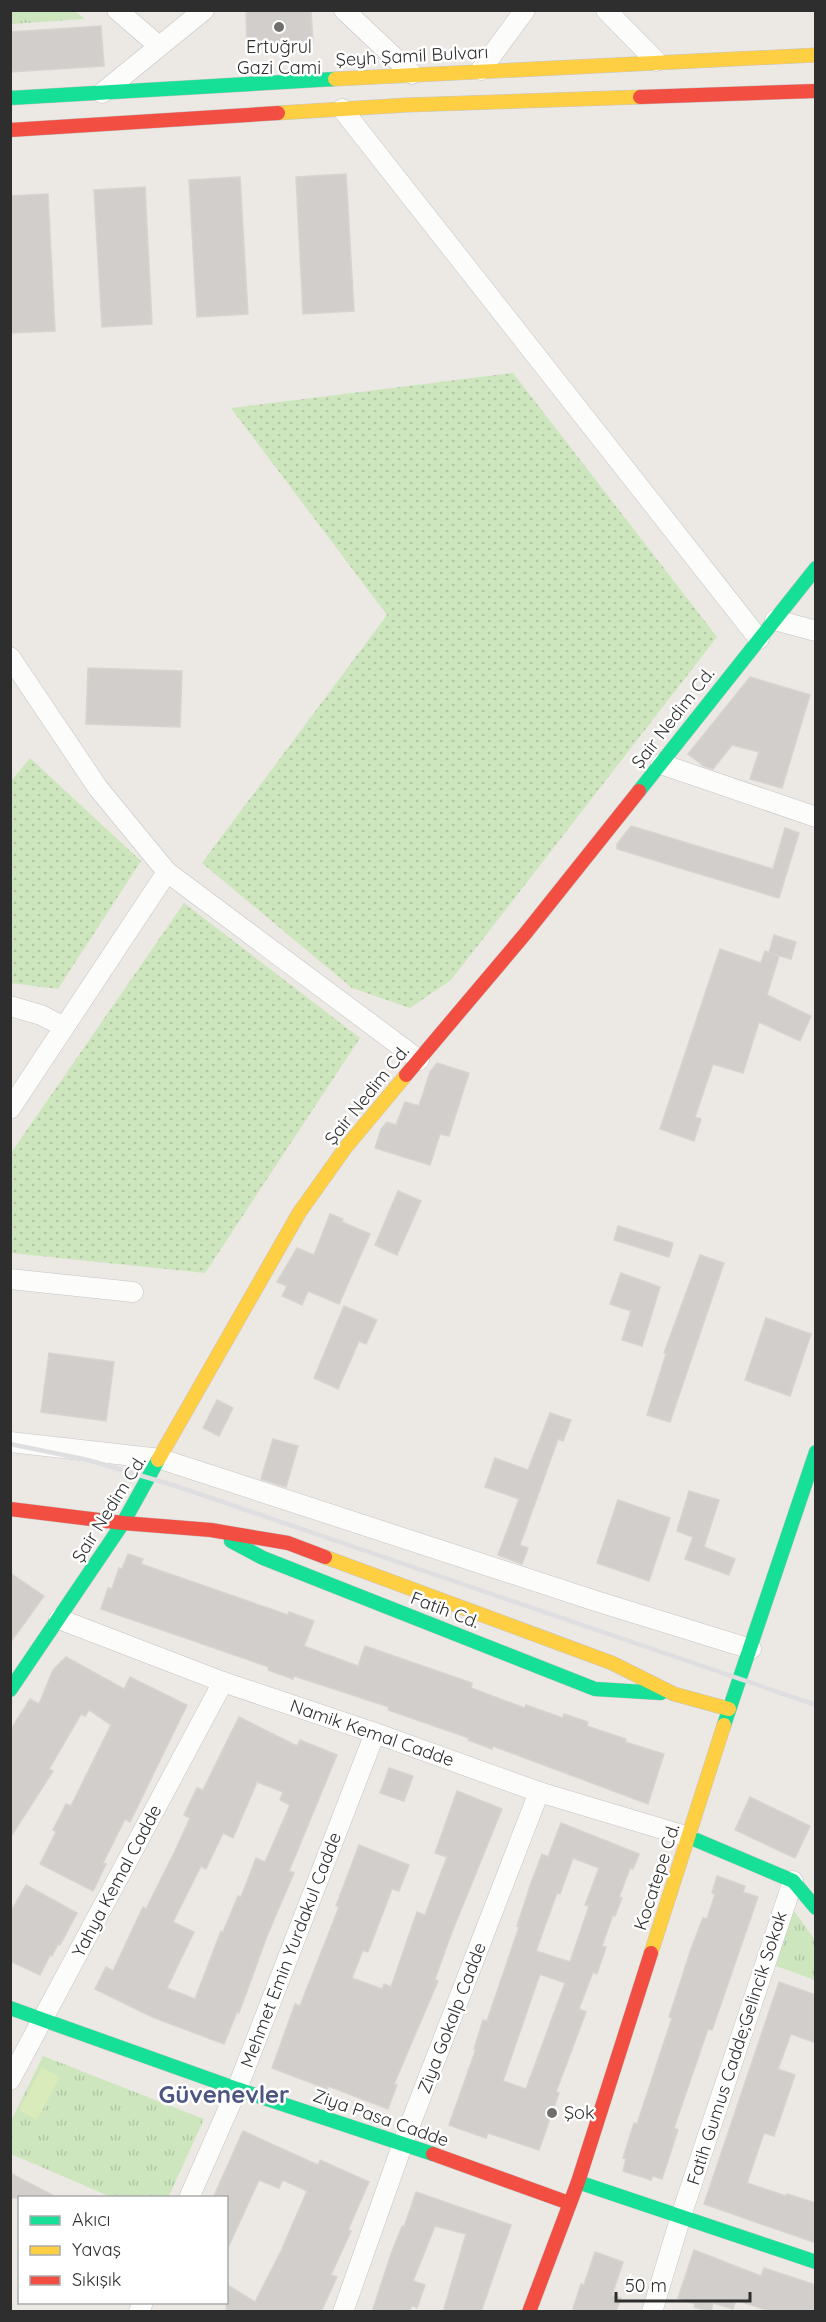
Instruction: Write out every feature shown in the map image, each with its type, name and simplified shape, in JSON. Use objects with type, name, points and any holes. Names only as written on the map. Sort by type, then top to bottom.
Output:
[{"type":"street","points":[[117,10],[159,46]]},
{"type":"street","points":[[102,93],[204,10]]},
{"type":"street","points":[[344,10],[412,74]]},
{"type":"street","points":[[481,70],[525,10]]},
{"type":"street","points":[[606,10],[656,61]]},
{"type":"street","name":"Şeyh Şamil Bulvarı","points":[[10,98],[481,70],[816,55]]},
{"type":"street","points":[[10,130],[342,109],[639,95],[816,91]]},
{"type":"street","points":[[342,109],[759,639]]},
{"type":"street","name":"Şair Nedim Cd.","points":[[10,1690],[123,1523],[161,1459],[258,1282],[299,1213],[346,1147],[525,934],[816,568]]},
{"type":"street","points":[[775,620],[816,631]]},
{"type":"street","points":[[10,657],[98,788],[167,872],[419,1060]]},
{"type":"street","points":[[661,764],[816,817]]},
{"type":"street","points":[[10,1109],[167,872]]},
{"type":"street","points":[[10,1006],[41,1015],[64,1028]]},
{"type":"street","points":[[10,1279],[133,1292]]},
{"type":"street","points":[[10,1442],[161,1459],[599,1602],[751,1648]]},
{"type":"street","name":"Kocatepe Cd.","points":[[530,2312],[578,2182],[729,1709],[816,1452]]},
{"type":"street","name":"Fatih Cd.","points":[[10,1509],[123,1523],[212,1530],[288,1543],[612,1663],[674,1694],[729,1709]]},
{"type":"street","name":"Fatih Cd.","points":[[212,1530],[263,1558],[595,1689],[674,1694]]},
{"type":"street","name":"Namik Kemal Cadde","points":[[59,1619],[223,1682],[375,1733],[539,1792],[689,1837]]},
{"type":"street","name":"Yahya Kemal Cadde","points":[[10,2080],[223,1682]]},
{"type":"street","name":"Mehmet Emin Yurdakul Cadde","points":[[190,2196],[237,2089],[375,1733]]},
{"type":"street","name":"Ziya Gokalp Cadde","points":[[343,2312],[403,2143],[539,1792]]},
{"type":"street","name":"Fatih Gumus Cadde;Gelincik Sokak","points":[[689,1837],[793,1881],[816,1908]]},
{"type":"street","name":"Fatih Gumus Cadde;Gelincik Sokak","points":[[652,2312],[681,2216],[793,1881]]},
{"type":"street","name":"Ziya Pasa Cadde","points":[[10,2008],[237,2089],[403,2143],[569,2203]]},
{"type":"street","points":[[578,2182],[816,2262]]},
{"type":"green space","points":[[11,10],[75,11],[85,19],[11,24]]},
{"type":"green space","points":[[513,373],[717,637],[451,980],[410,1008],[352,988],[202,863],[387,615],[231,408]]},
{"type":"green space","points":[[30,758],[141,861],[58,989],[11,983],[11,781]]},
{"type":"green space","points":[[184,903],[360,1038],[205,1273],[11,1253],[11,1153]]},
{"type":"green space","points":[[792,1908],[815,1940],[815,1980],[776,1966]]},
{"type":"green space","points":[[43,2056],[204,2119],[169,2196],[109,2196],[11,2154],[10,2123]]},
{"type":"green space","points":[[42,2067],[60,2077],[37,2120],[19,2110]]},
{"type":"building","name":"Ertuğrul Gazi Cami","points":[[246,10],[311,10],[313,43],[247,45]]},
{"type":"building","points":[[101,26],[104,66],[10,72],[10,32]]},
{"type":"building","points":[[346,174],[354,311],[303,314],[296,177]]},
{"type":"building","points":[[240,177],[248,314],[197,317],[189,180]]},
{"type":"building","points":[[145,187],[152,324],[102,327],[94,190]]},
{"type":"building","points":[[48,194],[55,331],[10,333],[10,196]]},
{"type":"building","points":[[88,668],[182,671],[180,727],[86,724]]},
{"type":"building","points":[[750,677],[810,695],[782,788],[750,779],[759,752],[732,745],[713,769],[704,766],[688,754]]},
{"type":"building","points":[[631,826],[773,869],[785,828],[799,833],[779,898],[617,849],[617,844]]},
{"type":"building","points":[[774,935],[796,942],[791,959],[769,953]]},
{"type":"building","points":[[720,949],[761,963],[765,951],[779,956],[767,995],[811,1016],[800,1041],[759,1022],[743,1073],[713,1064],[695,1117],[701,1119],[694,1141],[660,1129]]},
{"type":"building","points":[[437,1063],[469,1073],[449,1136],[440,1134],[430,1165],[375,1148],[381,1129],[387,1122],[396,1125],[405,1102],[419,1106],[430,1072]]},
{"type":"building","points":[[398,1191],[421,1201],[397,1255],[375,1245]]},
{"type":"building","points":[[330,1214],[370,1234],[339,1304],[308,1291],[302,1305],[282,1296],[287,1286],[277,1282],[297,1248],[314,1255]]},
{"type":"building","points":[[618,1226],[673,1243],[669,1257],[614,1240]]},
{"type":"building","points":[[700,1255],[724,1263],[670,1422],[647,1415],[666,1354],[664,1353]]},
{"type":"building","points":[[621,1273],[660,1287],[642,1346],[622,1340],[631,1311],[610,1304]]},
{"type":"building","points":[[344,1306],[377,1320],[366,1344],[359,1341],[338,1389],[314,1378]]},
{"type":"building","points":[[766,1318],[811,1334],[790,1396],[745,1380]]},
{"type":"building","points":[[49,1353],[114,1362],[106,1421],[41,1412]]},
{"type":"building","points":[[217,1400],[233,1408],[219,1436],[203,1428]]},
{"type":"building","points":[[550,1413],[571,1420],[563,1441],[558,1439],[520,1545],[528,1548],[522,1564],[498,1555],[519,1499],[485,1487],[495,1458],[528,1470]]},
{"type":"building","points":[[273,1439],[298,1446],[286,1487],[261,1479]]},
{"type":"building","points":[[689,1491],[719,1500],[704,1547],[735,1559],[729,1575],[685,1559],[693,1537],[677,1531]]},
{"type":"building","points":[[618,1500],[670,1518],[649,1581],[597,1563]]},
{"type":"building","points":[[128,1554],[143,1559],[141,1564],[288,1615],[289,1612],[314,1621],[304,1646],[358,1666],[365,1646],[472,1683],[471,1688],[525,1708],[526,1705],[563,1718],[564,1714],[588,1722],[587,1726],[626,1739],[625,1742],[664,1754],[648,1804],[493,1746],[492,1749],[468,1740],[469,1738],[388,1710],[389,1707],[294,1676],[293,1679],[268,1670],[269,1667],[101,1609],[108,1588],[112,1589],[119,1568],[122,1569]]},
{"type":"building","points":[[10,1573],[44,1596],[10,1643]]},
{"type":"building","points":[[66,1657],[124,1689],[130,1677],[187,1705],[130,1822],[125,1819],[103,1863],[106,1864],[93,1891],[40,1864],[56,1832],[53,1830],[66,1804],[71,1806],[111,1725],[89,1710],[85,1716],[81,1714],[49,1769],[53,1771],[10,1838],[10,1731],[30,1699],[39,1704],[53,1670]]},
{"type":"building","points":[[239,1717],[297,1746],[300,1740],[337,1755],[289,1871],[294,1873],[267,1936],[239,2013],[237,2012],[224,2044],[152,2017],[95,1989],[106,1967],[113,1971],[143,1907],[146,1909],[174,1853],[190,1818],[184,1815],[197,1788],[203,1790]],"holes":[[[257,1782],[283,1792],[280,1800],[290,1805],[265,1862],[256,1858],[241,1897],[238,1896],[223,1932],[221,1931],[195,1999],[167,1988],[194,1932],[173,1922],[201,1866],[206,1869],[223,1833],[233,1838]]]},
{"type":"building","points":[[389,1768],[413,1776],[404,1801],[380,1793]]},
{"type":"building","points":[[457,1791],[502,1809],[450,1937],[435,1979],[438,1981],[394,2084],[397,2085],[388,2109],[272,2068],[295,2004],[300,2006],[339,1907],[336,1906],[359,1845],[409,1865],[399,1891],[392,1889],[368,1952],[363,1950],[352,1978],[382,1989],[384,1984],[391,1987],[417,1912],[425,1915],[447,1857],[435,1853]]},
{"type":"building","points":[[750,1797],[810,1826],[795,1858],[735,1830]]},
{"type":"building","points":[[561,1823],[639,1854],[633,1869],[630,1868],[619,1897],[622,1898],[602,1946],[606,1947],[597,1974],[593,1972],[579,2009],[586,2012],[556,2092],[559,2093],[539,2150],[488,2133],[486,2138],[449,2125],[476,2049],[474,2049],[483,2020],[487,2021],[519,1927],[517,1926],[531,1883],[542,1854],[548,1857]],"holes":[[[573,1858],[599,1868],[585,1905],[589,1906],[570,1962],[536,1951],[557,1893],[560,1894]],[[540,1974],[565,1983],[526,2089],[503,2081]]]},
{"type":"building","points":[[717,1876],[745,1886],[743,1892],[758,1897],[712,2030],[708,2029],[674,2128],[678,2130],[662,2179],[653,2176],[651,2180],[623,2171],[626,2159],[623,2158],[634,2123],[637,2124],[672,2018],[669,2017],[691,1949],[703,1918],[707,1919],[715,1894],[712,1893]]},
{"type":"building","points":[[26,1885],[77,1913],[60,1945],[58,1944],[52,1956],[50,1955],[40,1975],[10,1961],[10,1913]]},
{"type":"building","points":[[779,1982],[816,1995],[816,2043],[791,2034],[778,2069],[795,2075],[774,2136],[764,2133],[747,2183],[816,2203],[816,2243],[704,2204]]},
{"type":"building","points":[[243,2131],[318,2165],[320,2160],[369,2182],[348,2230],[351,2231],[331,2275],[337,2277],[321,2312],[226,2312],[228,2285],[255,2302],[281,2251],[307,2191],[283,2180],[279,2188],[259,2180],[228,2248],[228,2196],[214,2196]]},
{"type":"building","points":[[10,2173],[54,2196],[18,2196],[18,2198],[10,2198]]},
{"type":"building","points":[[416,2192],[511,2225],[481,2312],[443,2312],[466,2234],[435,2226],[413,2281],[425,2285],[417,2308],[412,2305],[409,2312],[372,2312],[391,2254],[402,2226],[404,2227]]},
{"type":"building","points":[[694,2250],[761,2276],[764,2268],[816,2285],[816,2312],[772,2312],[736,2300],[733,2309],[713,2303],[711,2312],[694,2307],[695,2304],[678,2298]]},
{"type":"building","points":[[595,2252],[623,2262],[612,2295],[621,2298],[616,2312],[572,2312],[581,2284],[584,2285]]},
{"type":"railway","points":[[10,1444],[88,1460],[176,1486],[816,1705]]},
{"type":"traffic: fast","points":[[10,98],[335,79]]},
{"type":"traffic: fast","points":[[639,791],[816,568]]},
{"type":"traffic: fast","points":[[724,1725],[816,1452]]},
{"type":"traffic: fast","points":[[10,1690],[123,1523],[158,1460]]},
{"type":"traffic: fast","points":[[231,1541],[263,1558],[595,1689],[661,1693]]},
{"type":"traffic: fast","points":[[689,1837],[793,1881],[816,1908]]},
{"type":"traffic: fast","points":[[10,2008],[237,2089],[433,2154]]},
{"type":"traffic: fast","points":[[578,2182],[816,2262]]},
{"type":"traffic: slow","points":[[335,79],[816,55]]},
{"type":"traffic: slow","points":[[278,113],[407,105],[640,97]]},
{"type":"traffic: slow","points":[[158,1460],[299,1213],[346,1147],[406,1075]]},
{"type":"traffic: slow","points":[[325,1557],[612,1663],[674,1694],[729,1709]]},
{"type":"traffic: slow","points":[[651,1953],[724,1725]]},
{"type":"traffic: jam","points":[[640,97],[816,91]]},
{"type":"traffic: jam","points":[[10,130],[278,113]]},
{"type":"traffic: jam","points":[[406,1075],[525,934],[639,791]]},
{"type":"traffic: jam","points":[[10,1509],[123,1523],[211,1530],[288,1543],[325,1557]]},
{"type":"traffic: jam","points":[[529,2312],[578,2182],[651,1953]]},
{"type":"traffic: jam","points":[[433,2154],[569,2203]]},
{"type":"place","name":"Ertuğrul Gazi Cami","points":[[279,27]]},
{"type":"place","name":"Şok","points":[[552,2113]]},
{"type":"district","name":"Güvenevler","points":[[224,2095]]}]
